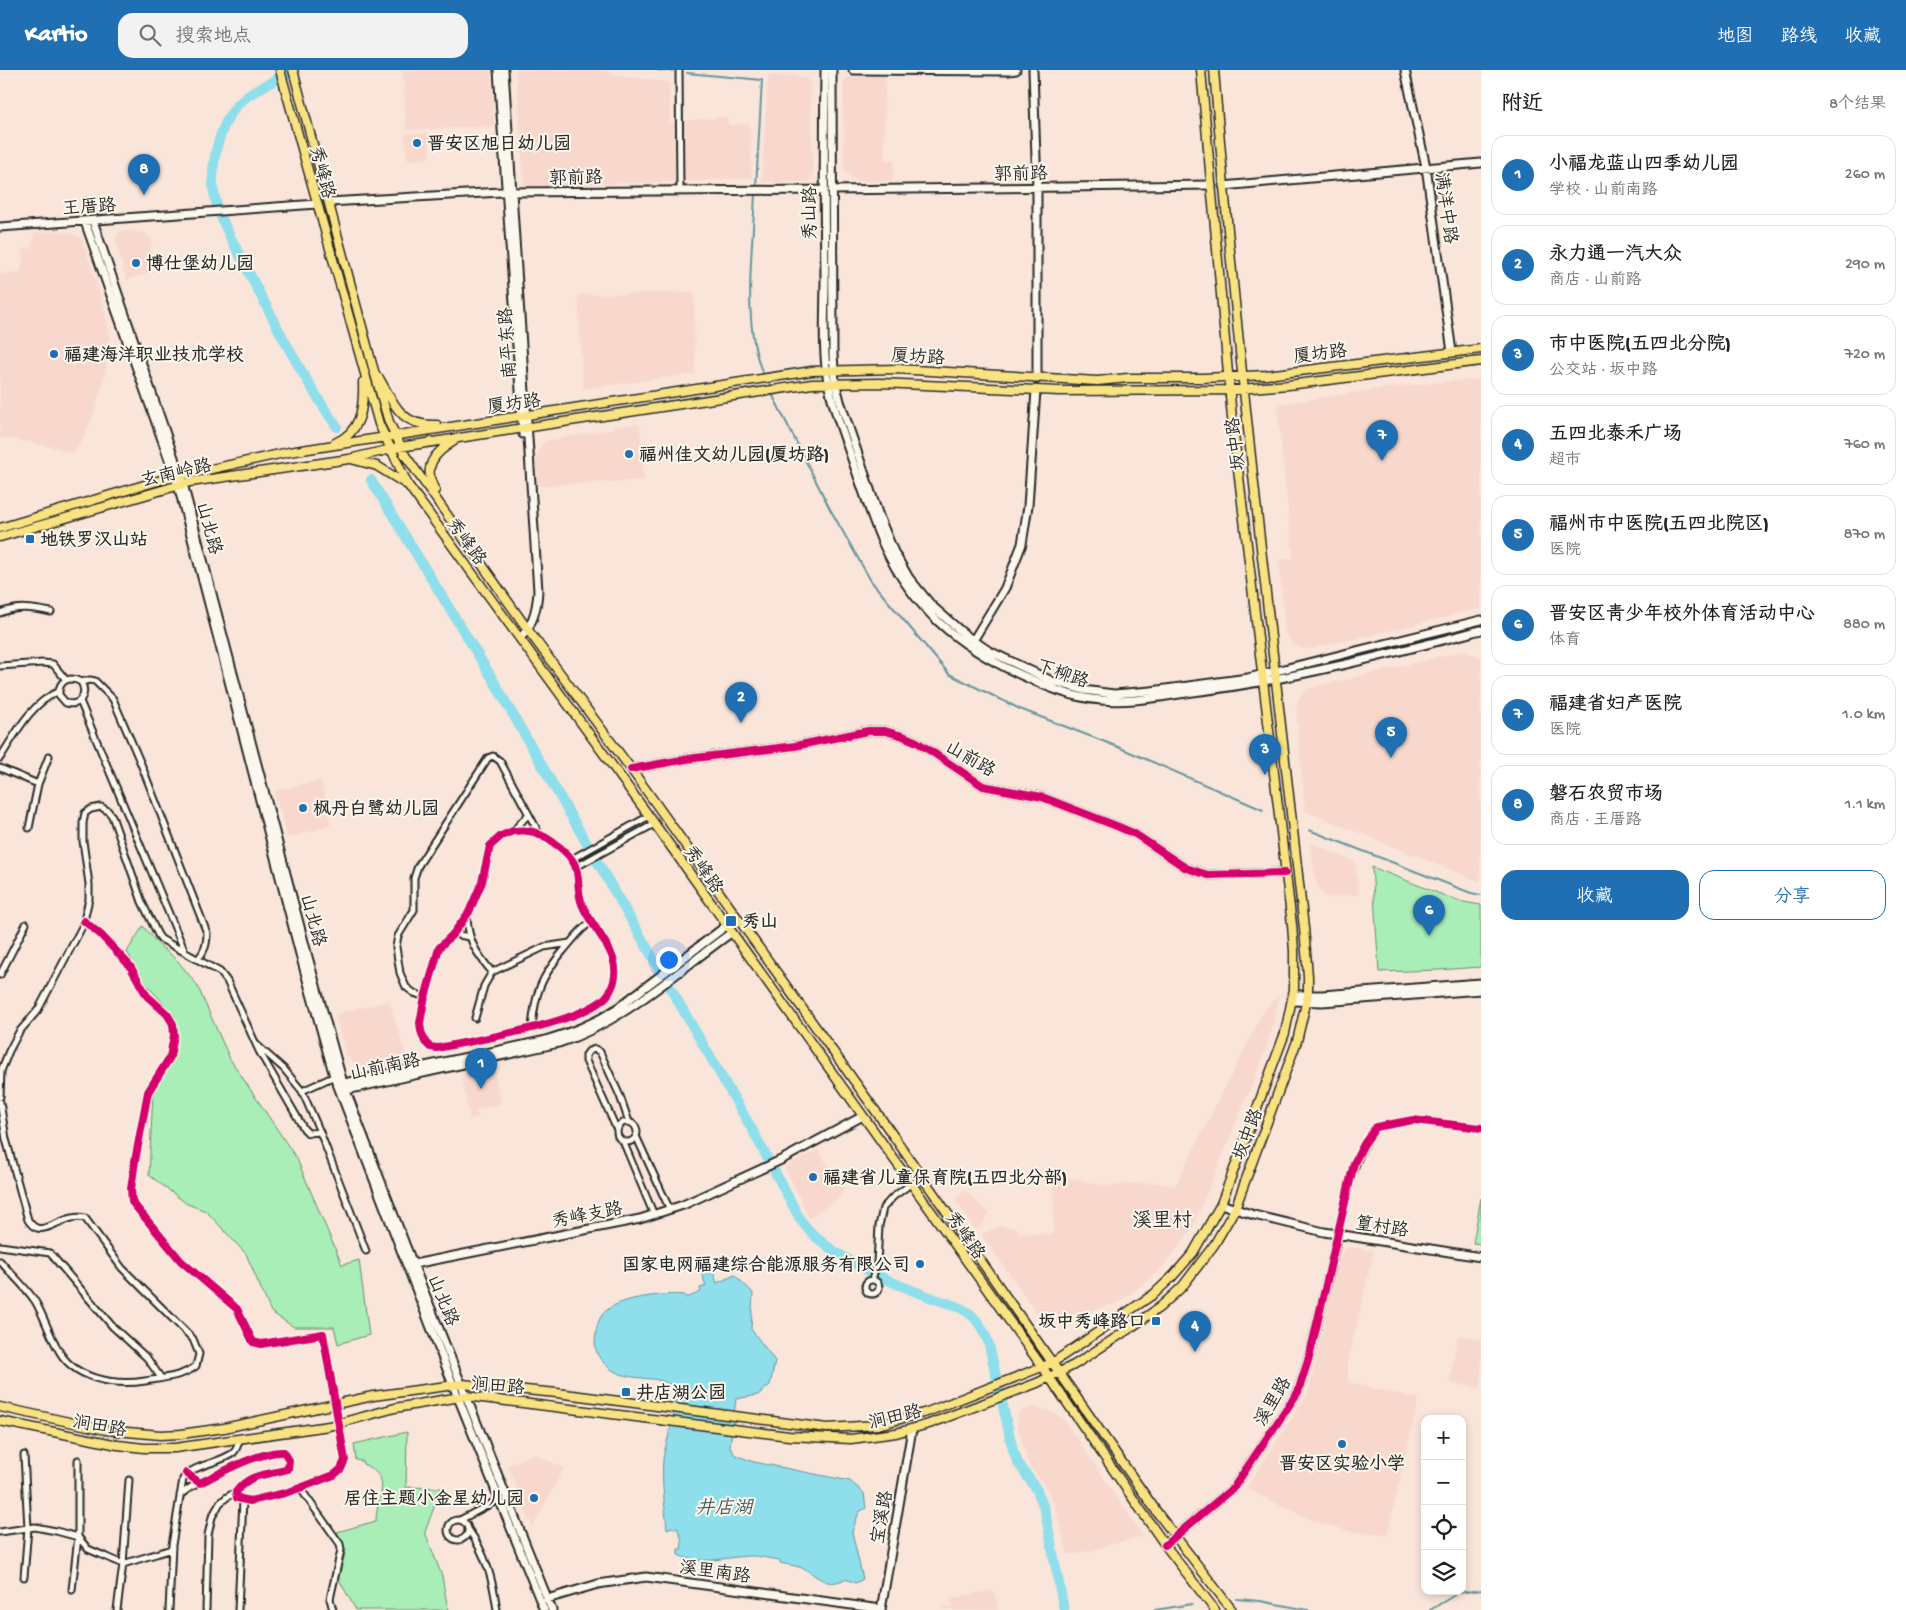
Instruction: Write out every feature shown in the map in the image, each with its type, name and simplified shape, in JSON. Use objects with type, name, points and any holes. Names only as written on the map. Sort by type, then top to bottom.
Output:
[{"type":"main road","name":"秀峰路","points":[[280,70],[363,372],[384,438],[408,485],[649,816],[1043,1368],[1165,1545],[1215,1610]]},
{"type":"main road","name":"秀峰路","points":[[293,70],[372,364],[394,436],[400,447],[526,628],[631,769],[885,1124],[1059,1374],[1175,1536],[1232,1610]]},
{"type":"main road","name":"南平东路","points":[[498,70],[509,192],[524,427],[538,591],[537,606],[526,628],[518,636]]},
{"type":"main road","name":"南平东路","points":[[504,70],[509,192]]},
{"type":"main road","name":"秀山路","points":[[825,70],[824,190],[829,355]]},
{"type":"main road","name":"秀山路","points":[[829,355],[832,70]]},
{"type":"main road","points":[[853,70],[1016,70]]},
{"type":"main road","points":[[1033,70],[1037,188],[1037,379]]},
{"type":"main road","name":"坂中路","points":[[1052,1363],[1129,1312],[1167,1283],[1193,1253],[1221,1204],[1279,1052],[1293,998],[1294,951],[1229,390],[1200,70]]},
{"type":"main road","name":"坂中路","points":[[1050,1378],[1129,1329],[1171,1297],[1197,1269],[1223,1230],[1234,1209],[1297,1041],[1307,998],[1307,957],[1243,390],[1223,186],[1214,70]]},
{"type":"main road","name":"满洋中路","points":[[1405,70],[1426,167],[1452,352]]},
{"type":"main road","points":[[1223,186],[1481,163]]},
{"type":"main road","name":"郭前路","points":[[832,190],[1210,185]]},
{"type":"main road","name":"郭前路","points":[[329,202],[509,192],[824,190]]},
{"type":"main road","name":"王厝路","points":[[0,227],[317,204]]},
{"type":"main road","name":"山北路","points":[[89,222],[178,476],[337,1075],[410,1265],[457,1397],[544,1610]]},
{"type":"main road","name":"厦坊路","points":[[357,442],[762,378],[830,370],[896,369],[1037,379],[1097,381],[1128,378],[1228,377],[1481,349]]},
{"type":"main road","name":"下柳路","points":[[829,355],[837,416],[873,519],[890,556],[910,589],[934,619],[971,644],[1016,666],[1072,688],[1098,693],[1151,692],[1262,679],[1277,680],[1481,630]]},
{"type":"main road","name":"厦坊路","points":[[365,459],[400,447],[832,382],[1036,390],[1243,390],[1481,361]]},
{"type":"main road","points":[[372,364],[391,402],[406,418],[423,425],[454,427]]},
{"type":"main road","points":[[325,448],[343,439],[358,423],[363,407],[363,372]]},
{"type":"main road","points":[[971,644],[1005,588],[1022,544],[1028,506],[1036,390]]},
{"type":"main road","points":[[443,508],[431,484],[430,467],[438,451],[457,439]]},
{"type":"main road","name":"玄南岭路","points":[[0,528],[178,476],[289,452],[357,442]]},
{"type":"main road","name":"玄南岭路","points":[[0,538],[180,485],[349,458],[365,459]]},
{"type":"main road","points":[[365,459],[408,485]]},
{"type":"main road","name":"下柳路","points":[[1262,679],[1276,671],[1481,620]]},
{"type":"main road","name":"山前路","points":[[631,769],[697,758],[795,746],[868,731],[885,731],[917,742],[983,786],[1048,799],[1135,834],[1179,864],[1197,873],[1208,875],[1285,873]]},
{"type":"main road","name":"山前南路","points":[[341,1087],[563,1035],[589,1025],[611,1013],[670,967],[728,929]]},
{"type":"main road","name":"山前南路","points":[[341,1087],[569,1040],[605,1023],[658,987],[728,929]]},
{"type":"main road","points":[[1307,998],[1481,983]]},
{"type":"main road","points":[[1293,998],[1481,990]]},
{"type":"main road","name":"秀峰支路","points":[[410,1265],[654,1215],[670,1210],[781,1160],[863,1116]]},
{"type":"main road","name":"篁村路","points":[[1221,1204],[1324,1232],[1481,1257]]},
{"type":"main road","name":"溪里路","points":[[1165,1545],[1234,1486],[1298,1392],[1310,1354],[1338,1234]]},
{"type":"main road","name":"山北路","points":[[410,1265],[462,1384],[552,1610]]},
{"type":"main road","points":[[1043,1368],[1052,1363]]},
{"type":"main road","name":"涧田路","points":[[0,1407],[126,1433],[181,1434],[224,1428],[373,1396],[462,1384],[557,1392],[811,1427],[844,1428],[883,1424],[907,1418],[1043,1368]]},
{"type":"main road","name":"涧田路","points":[[0,1421],[112,1444],[144,1448],[181,1447],[329,1426],[395,1408],[466,1396],[819,1439],[861,1439],[912,1429],[1050,1378]]},
{"type":"main road","name":"宝溪路","points":[[881,1609],[912,1429]]},
{"type":"main road","name":"溪里南路","points":[[547,1599],[598,1584],[646,1577],[881,1609]]},
{"type":"street","points":[[678,70],[680,190]]},
{"type":"street","points":[[0,613],[24,607],[51,612]]},
{"type":"street","points":[[0,666],[53,664],[66,680]]},
{"type":"street","points":[[75,679],[80,682],[84,690],[84,695],[80,701],[70,705],[61,700],[59,691],[60,685],[66,680],[75,679]]},
{"type":"street","points":[[80,682],[95,681],[112,699],[141,764],[207,933],[204,952],[198,960]]},
{"type":"street","points":[[0,758],[31,711],[49,695],[59,691]]},
{"type":"street","points":[[80,701],[185,952]]},
{"type":"street","points":[[29,828],[38,784],[49,756]]},
{"type":"street","points":[[425,997],[414,993],[406,986],[400,973],[396,947],[398,936],[414,910],[414,878],[418,866],[488,758],[493,756],[500,761],[540,835]]},
{"type":"street","points":[[0,768],[38,784]]},
{"type":"street","points":[[0,1097],[1,1071],[9,1051],[19,1032],[38,1010],[83,925],[89,899],[83,823],[85,813],[91,809],[101,807],[112,816],[142,902],[158,935],[161,939],[220,972],[278,1087],[304,1129],[308,1134],[320,1132]]},
{"type":"street","points":[[513,831],[528,815]]},
{"type":"street","points":[[572,859],[649,816]]},
{"type":"street","points":[[576,866],[654,824]]},
{"type":"street","points":[[513,831],[529,831],[540,835],[563,850],[576,866],[581,902],[591,922],[613,954],[616,972],[609,994],[597,1003],[565,1019],[437,1048],[430,1047],[425,1042],[420,1031],[425,997],[439,948],[467,916],[482,882],[490,846],[501,836],[513,831]]},
{"type":"street","points":[[467,916],[470,937],[477,954],[492,972]]},
{"type":"street","points":[[84,920],[102,935],[130,966],[147,996],[167,1014],[173,1024],[174,1035],[170,1057],[148,1092],[131,1189],[132,1202],[181,1260],[237,1309],[254,1342],[261,1344],[323,1334],[346,1460],[341,1469],[334,1475],[300,1488],[250,1501],[237,1498],[236,1492]]},
{"type":"street","points":[[532,1028],[533,1013],[541,982],[552,962],[570,943],[579,930],[591,922]]},
{"type":"street","points":[[0,974],[26,924]]},
{"type":"street","points":[[453,934],[470,937]]},
{"type":"street","points":[[475,1018],[484,986],[492,972],[544,947],[570,943]]},
{"type":"street","points":[[256,1043],[284,1069],[302,1091],[366,1251]]},
{"type":"street","points":[[654,1215],[623,1141],[618,1135],[586,1061],[586,1055],[589,1051],[595,1049],[600,1052],[620,1096],[629,1122],[636,1128],[636,1136],[670,1210]]},
{"type":"street","points":[[302,1091],[337,1075]]},
{"type":"street","points":[[0,1102],[6,1139],[28,1220],[35,1228],[41,1229],[56,1222],[79,1216],[85,1218],[122,1268],[193,1339],[199,1354],[196,1366],[183,1374],[131,1383],[113,1382],[77,1370],[58,1351],[35,1301],[0,1261]]},
{"type":"street","points":[[1338,1234],[1354,1163],[1376,1127],[1413,1120],[1481,1128]]},
{"type":"street","points":[[617,1130],[623,1123],[629,1122]]},
{"type":"street","points":[[623,1141],[631,1141],[636,1136]]},
{"type":"street","points":[[872,1280],[877,1263],[879,1226],[883,1208],[893,1197],[912,1183]]},
{"type":"street","points":[[0,1246],[50,1253],[113,1327],[147,1358],[161,1378]]},
{"type":"street","points":[[169,1610],[172,1550],[182,1479],[186,1474],[216,1462],[234,1452],[240,1439]]},
{"type":"street","points":[[179,1496],[191,1487],[238,1465],[269,1454],[284,1452],[289,1460],[288,1469],[252,1477],[243,1482],[236,1492],[220,1503],[212,1517],[208,1535],[206,1610]]},
{"type":"street","points":[[24,1455],[28,1528],[24,1577]]},
{"type":"street","points":[[72,1590],[78,1537],[78,1460]]},
{"type":"street","points":[[186,1474],[200,1483]]},
{"type":"street","points":[[117,1610],[124,1564],[129,1480]]},
{"type":"street","points":[[300,1488],[340,1544],[341,1550],[330,1599],[333,1610]]},
{"type":"street","points":[[238,1610],[243,1500]]},
{"type":"street","points":[[468,1529],[467,1536],[461,1540],[452,1538],[448,1532],[449,1525],[454,1521],[460,1520],[498,1500]]},
{"type":"street","points":[[460,1520],[466,1523],[478,1543],[488,1568],[497,1610]]},
{"type":"street","points":[[0,1532],[28,1528],[47,1529],[78,1537],[88,1548],[124,1564],[172,1550]]},
{"type":"shaded area","points":[[403,70],[491,70],[494,126],[406,130]]},
{"type":"shaded area","points":[[516,70],[598,70],[611,72],[612,75],[669,82],[670,122],[727,117],[728,125],[750,124],[752,178],[524,186]]},
{"type":"shaded area","points":[[768,75],[800,76],[807,79],[810,83],[813,172],[812,178],[808,182],[762,182]]},
{"type":"shaded area","points":[[885,76],[884,160],[894,160],[893,181],[857,181],[846,174],[844,168],[843,81],[849,77]]},
{"type":"shaded area","name":"晋安区旭日幼儿园","points":[[429,133],[430,154],[427,159],[407,159],[405,134]]},
{"type":"shaded area","name":"福建海洋职业技术学校","points":[[58,231],[77,235],[82,239],[110,334],[105,374],[100,392],[90,424],[74,453],[49,446],[0,437],[0,274],[21,272],[24,247],[31,250],[34,233]]},
{"type":"shaded area","name":"博仕堡幼儿园","points":[[119,232],[145,233],[150,238],[152,246],[149,248],[151,253],[149,254],[152,272],[126,280],[115,238]]},
{"type":"shaded area","points":[[694,292],[695,374],[583,389],[578,295]]},
{"type":"shaded area","points":[[1481,379],[1481,608],[1310,649],[1294,645],[1285,632],[1279,559],[1293,558],[1277,406],[1371,390]]},
{"type":"shaded area","points":[[640,424],[644,480],[537,486],[536,457],[541,446],[548,440],[614,429],[614,426]]},
{"type":"shaded area","points":[[1463,651],[1481,657],[1480,882],[1305,811],[1296,705],[1301,695],[1310,688]]},
{"type":"shaded area","name":"枫丹白鹭幼儿园","points":[[321,780],[331,825],[288,838],[274,791]]},
{"type":"shaded area","points":[[1309,842],[1355,862],[1359,894],[1330,898],[1324,896],[1316,884]]},
{"type":"shaded area","points":[[1279,995],[1273,1026],[1264,1055],[1193,1227],[1161,1269],[1120,1302],[1045,1324],[981,1234],[1000,1226],[1017,1228],[1020,1233],[1053,1234],[1054,1174],[1105,1186],[1148,1184],[1151,1182],[1175,1186],[1263,1012]]},
{"type":"shaded area","points":[[389,1001],[407,1058],[366,1067],[358,1066],[347,1056],[335,1014]]},
{"type":"shaded area","points":[[494,1069],[501,1103],[476,1110],[478,1118],[470,1119],[461,1075]]},
{"type":"shaded area","name":"福建省儿童保育院(五四北分部)","points":[[818,1150],[843,1188],[842,1195],[809,1218],[785,1167]]},
{"type":"shaded area","points":[[964,1190],[989,1213],[982,1225],[976,1230],[955,1200]]},
{"type":"shaded area","name":"晋安区实验小学","points":[[1350,1247],[1374,1251],[1348,1362],[1348,1382],[1419,1399],[1387,1535],[1353,1532],[1316,1522],[1246,1489],[1308,1393],[1339,1258],[1344,1250]]},
{"type":"shaded area","points":[[1458,1335],[1481,1340],[1481,1388],[1449,1383]]},
{"type":"shaded area","points":[[1033,1407],[1049,1411],[1063,1418],[1143,1536],[1068,1555],[1054,1505],[1048,1491],[1029,1465],[1019,1432],[1017,1422],[1019,1414],[1023,1410]]},
{"type":"shaded area","name":"居住主题小金星幼儿园","points":[[534,1454],[564,1468],[532,1528],[508,1465]]},
{"type":"shaded area","points":[[994,1590],[998,1610],[942,1610],[942,1605],[953,1608],[951,1598]]},
{"type":"green space","points":[[1372,867],[1458,901],[1481,905],[1481,967],[1379,972]]},
{"type":"green space","points":[[143,926],[158,944],[177,960],[197,985],[230,1059],[297,1159],[342,1265],[359,1260],[369,1335],[338,1344],[334,1327],[294,1327],[271,1312],[246,1254],[206,1211],[187,1204],[149,1175],[153,1092],[174,1056],[178,1031],[174,1015],[146,984],[127,952]]},
{"type":"green space","points":[[1481,1198],[1481,1244],[1473,1243]]},
{"type":"green space","points":[[407,1432],[406,1487],[441,1488],[425,1532],[442,1576],[448,1610],[356,1610],[338,1578],[346,1550],[337,1532],[376,1521],[382,1489],[379,1475],[373,1469],[363,1464],[362,1461],[356,1460],[354,1444]]},
{"type":"water","name":"井店湖","points":[[709,1259],[717,1283],[735,1275],[753,1293],[751,1329],[775,1361],[770,1385],[758,1395],[736,1399],[730,1447],[735,1455],[754,1462],[850,1481],[864,1493],[866,1508],[859,1512],[852,1532],[863,1579],[856,1583],[845,1579],[834,1582],[825,1581],[805,1569],[780,1563],[780,1560],[759,1556],[697,1560],[678,1555],[678,1549],[681,1549],[682,1546],[681,1538],[677,1528],[667,1529],[662,1476],[663,1459],[674,1413],[675,1395],[673,1387],[659,1380],[630,1377],[611,1369],[598,1356],[595,1338],[600,1318],[604,1312],[623,1302],[655,1295],[685,1295],[686,1298],[701,1292],[700,1288],[706,1286],[698,1263]]},
{"type":"waterway","points":[[294,70],[246,97],[228,118],[214,161],[214,193],[228,232],[268,309],[301,369],[337,427]]},
{"type":"waterway","points":[[656,70],[672,71]]},
{"type":"waterway","points":[[687,73],[762,80],[756,188]]},
{"type":"waterway","points":[[755,193],[750,286],[751,311],[757,356],[764,376]]},
{"type":"waterway","points":[[771,392],[830,509],[871,581],[949,674],[1020,709],[1118,747],[1263,810]]},
{"type":"waterway","points":[[371,480],[492,678],[587,844]]},
{"type":"waterway","points":[[1309,830],[1471,893],[1481,895]]},
{"type":"waterway","points":[[597,861],[753,1131],[800,1219],[825,1244],[859,1266],[896,1284],[965,1310],[975,1319],[986,1336],[1013,1450],[1018,1463],[1037,1490],[1045,1511],[1064,1610]]},
{"type":"waterway","points":[[1430,1610],[1458,1593],[1481,1590]]},
{"type":"waterway","points":[[1237,1599],[1260,1601],[1308,1610]]},
{"type":"waterway","points":[[1155,1610],[1192,1604]]},
{"type":"cycle path","points":[[631,769],[687,759],[795,746],[868,731],[885,731],[917,742],[983,786],[1042,797],[1135,834],[1186,868],[1208,875],[1285,873]]},
{"type":"cycle path","points":[[513,831],[539,834],[558,846],[572,860],[577,870],[582,904],[613,957],[615,968],[614,980],[609,993],[598,1003],[579,1013],[529,1029],[437,1048],[430,1047],[425,1042],[420,1023],[424,1001],[439,948],[453,934],[469,912],[482,882],[490,846],[501,836],[513,831]]},
{"type":"cycle path","points":[[84,921],[101,935],[130,966],[147,996],[167,1014],[173,1024],[174,1035],[170,1057],[148,1092],[135,1161],[131,1189],[132,1202],[181,1261],[237,1309],[253,1342],[261,1344],[323,1334],[345,1460],[341,1469],[334,1475],[300,1488],[250,1501],[237,1498],[236,1492],[253,1478],[288,1469],[289,1460],[284,1452],[275,1452],[253,1458],[200,1483],[186,1473]]},
{"type":"cycle path","points":[[1165,1545],[1234,1487],[1298,1392],[1310,1354],[1354,1163],[1376,1127],[1413,1120],[1481,1128]]},
{"type":"place","name":"晋安区旭日幼儿园","points":[[417,143]]},
{"type":"place","name":"磐石农贸市场","points":[[144,195]]},
{"type":"place","name":"博仕堡幼儿园","points":[[136,263]]},
{"type":"place","name":"福建海洋职业技术学校","points":[[54,354]]},
{"type":"place","name":"福州佳文幼儿园(厦坊路)","points":[[629,454]]},
{"type":"place","name":"福建省妇产医院","points":[[1382,461]]},
{"type":"place","name":"地铁罗汉山站","points":[[30,539]]},
{"type":"place","name":"永力通一汽大众","points":[[741,723]]},
{"type":"place","name":"福州市中医院(五四北院区)","points":[[1391,758]]},
{"type":"place","name":"市中医院(五四北分院)","points":[[1265,775]]},
{"type":"place","name":"枫丹白鹭幼儿园","points":[[303,808]]},
{"type":"place","name":"秀山","points":[[731,921]]},
{"type":"place","name":"晋安区青少年校外体育活动中心","points":[[1429,936]]},
{"type":"place","name":"小福龙蓝山四季幼儿园","points":[[481,1089]]},
{"type":"place","name":"福建省儿童保育院(五四北分部)","points":[[813,1177]]},
{"type":"place","name":"国家电网福建综合能源服务有限公司","points":[[920,1264]]},
{"type":"place","name":"坂中秀峰路口","points":[[1156,1321]]},
{"type":"place","name":"五四北泰禾广场","points":[[1195,1352]]},
{"type":"place","name":"井店湖公园","points":[[626,1392]]},
{"type":"place","name":"晋安区实验小学","points":[[1342,1444]]},
{"type":"place","name":"居住主题小金星幼儿园","points":[[534,1498]]},
{"type":"district","name":"溪里村","points":[[1162,1219]]}]
